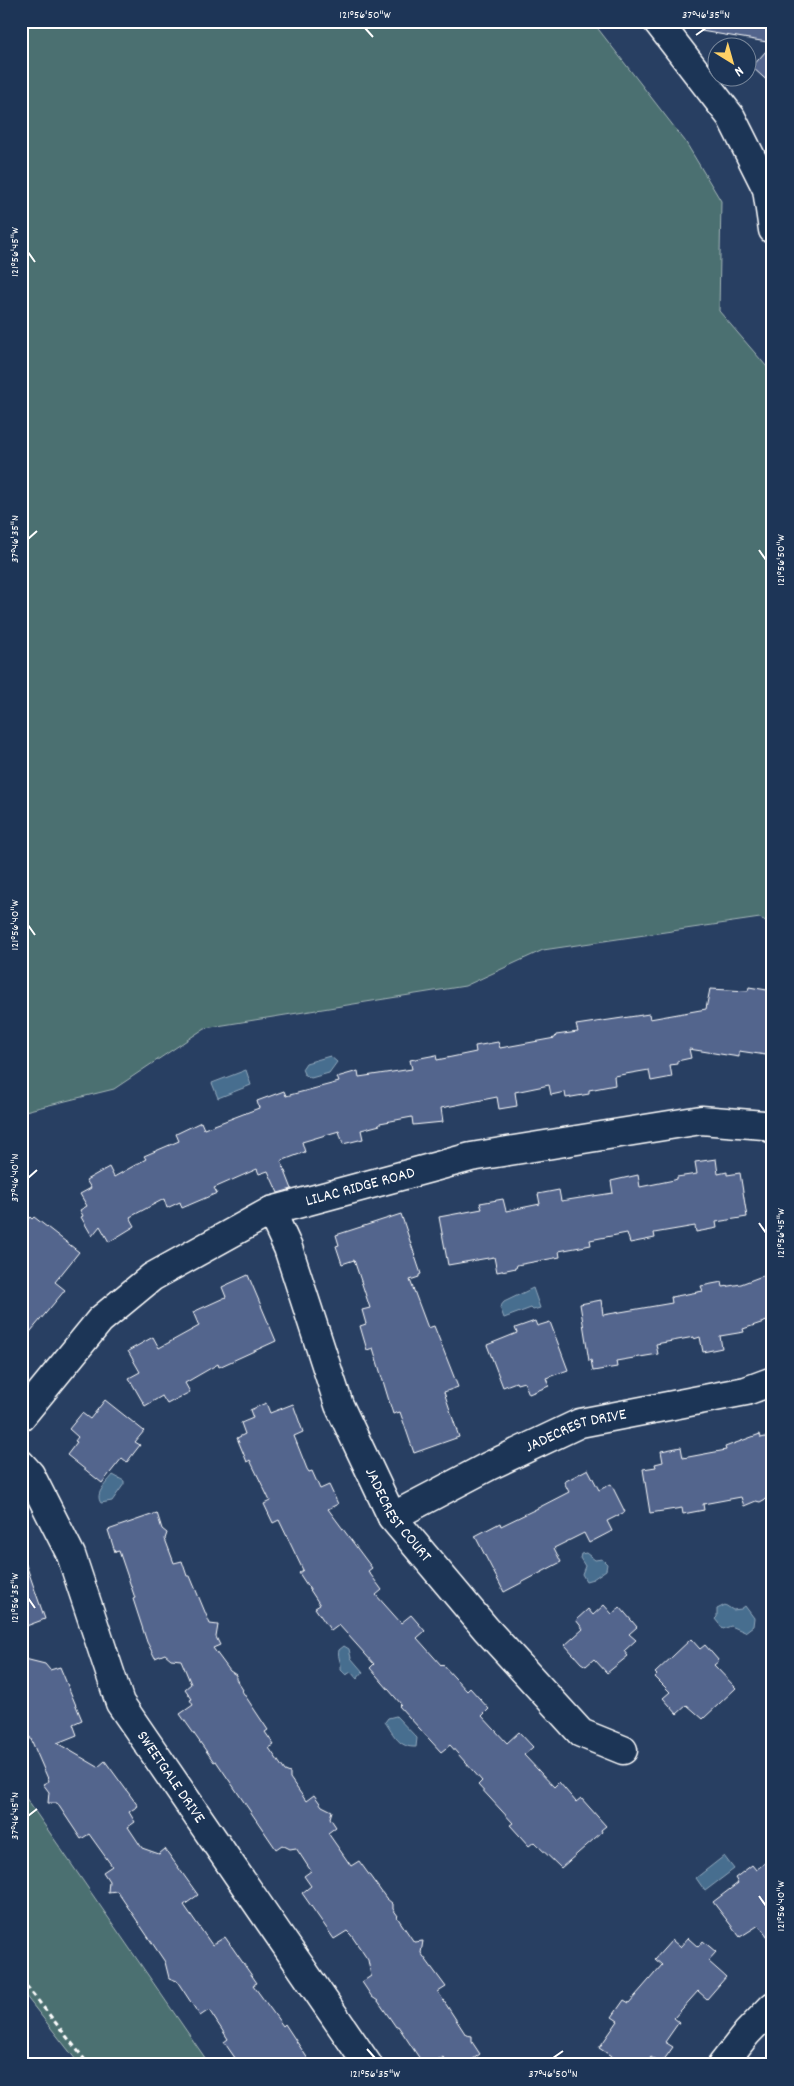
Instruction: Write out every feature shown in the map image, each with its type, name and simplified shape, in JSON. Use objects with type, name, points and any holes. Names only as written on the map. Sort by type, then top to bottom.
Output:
[{"type":"street","points":[[657,21],[731,117],[766,188],[773,230]]},
{"type":"street","name":"LILAC RIDGE ROAD","points":[[21,1417],[100,1320],[137,1289],[152,1277],[271,1211],[471,1157],[624,1132],[701,1120],[764,1125],[773,1129]]},
{"type":"street","name":"JADECREST COURT","points":[[271,1211],[288,1248],[339,1405],[392,1517],[486,1629],[581,1733],[623,1750]]},
{"type":"street","name":"JADECREST DRIVE","points":[[392,1517],[489,1466],[580,1423],[746,1391],[773,1381]]},
{"type":"street","name":"SWEETGALE DRIVE","points":[[21,1464],[30,1474],[71,1555],[120,1703],[368,2065]]},
{"type":"street","points":[[722,2065],[747,2033],[773,2006]]},
{"type":"path","points":[[21,1979],[89,2065]]},
{"type":"green space","points":[[21,21],[592,21],[685,141],[721,201],[719,311],[773,374],[773,925],[760,918],[543,950],[465,986],[205,1028],[114,1089],[21,1112]]},
{"type":"green space","points":[[21,1791],[210,2065],[80,2065],[21,1990]]},
{"type":"water","points":[[330,1056],[337,1062],[329,1073],[311,1078],[304,1074],[302,1069],[306,1063]]},
{"type":"water","points":[[246,1070],[251,1085],[218,1098],[212,1083]]},
{"type":"water","points":[[533,1288],[540,1308],[533,1310],[531,1308],[504,1318],[500,1307],[504,1302]]},
{"type":"water","points":[[113,1475],[124,1481],[124,1484],[112,1501],[101,1503],[99,1499],[100,1492]]},
{"type":"water","points":[[586,1553],[595,1560],[602,1559],[607,1564],[606,1570],[593,1579],[586,1581],[582,1574],[585,1566],[580,1558],[581,1554]]},
{"type":"water","points":[[725,1605],[733,1610],[741,1609],[745,1606],[754,1618],[753,1626],[745,1632],[731,1626],[723,1629],[715,1619],[717,1617],[717,1609]]},
{"type":"water","points":[[344,1646],[349,1649],[351,1658],[363,1672],[357,1679],[351,1672],[346,1675],[341,1670],[339,1650]]},
{"type":"water","points":[[396,1716],[417,1738],[416,1747],[410,1747],[401,1743],[385,1722],[388,1718]]},
{"type":"water","points":[[724,1856],[734,1869],[705,1891],[696,1878]]},
{"type":"building","points":[[702,21],[757,21],[773,35],[773,43],[756,40],[756,38],[743,38],[701,31]]},
{"type":"building","points":[[773,43],[773,86],[756,71],[756,62]]},
{"type":"building","points":[[749,987],[773,991],[773,1019],[766,1055],[739,1051],[739,1057],[689,1049],[691,1058],[677,1061],[677,1064],[670,1065],[672,1077],[651,1081],[649,1070],[614,1076],[615,1085],[589,1090],[589,1094],[566,1098],[565,1092],[551,1095],[549,1085],[515,1092],[517,1106],[499,1109],[497,1097],[441,1108],[443,1122],[413,1125],[412,1117],[380,1123],[380,1125],[361,1130],[363,1139],[343,1144],[339,1131],[302,1142],[305,1152],[281,1161],[292,1189],[278,1193],[268,1171],[259,1174],[257,1169],[214,1188],[217,1193],[182,1208],[180,1202],[167,1208],[164,1199],[130,1217],[135,1226],[109,1242],[100,1226],[92,1236],[81,1217],[83,1216],[80,1210],[87,1206],[80,1194],[91,1188],[86,1180],[109,1167],[114,1177],[146,1159],[144,1156],[179,1141],[176,1134],[201,1122],[204,1129],[259,1108],[257,1101],[284,1091],[286,1096],[339,1082],[337,1077],[358,1071],[359,1077],[412,1069],[410,1060],[436,1055],[437,1060],[476,1052],[475,1046],[498,1042],[500,1048],[555,1038],[556,1035],[578,1032],[576,1025],[649,1014],[650,1019],[706,1009],[710,989],[748,991]]},
{"type":"building","points":[[716,1159],[718,1174],[727,1172],[727,1175],[740,1173],[747,1217],[716,1222],[717,1228],[696,1232],[695,1226],[654,1233],[655,1238],[630,1243],[627,1233],[590,1240],[591,1245],[559,1251],[560,1257],[517,1265],[516,1268],[497,1272],[494,1257],[448,1265],[439,1217],[482,1209],[480,1203],[503,1199],[506,1211],[540,1204],[538,1194],[559,1190],[561,1201],[613,1193],[611,1181],[638,1175],[640,1187],[674,1180],[677,1177],[697,1174],[695,1162]]},
{"type":"building","points":[[401,1214],[421,1274],[419,1277],[410,1280],[428,1328],[434,1326],[458,1387],[444,1392],[459,1437],[414,1453],[400,1412],[393,1414],[373,1348],[367,1350],[360,1326],[366,1324],[362,1310],[370,1308],[354,1260],[342,1264],[336,1246],[339,1245],[336,1235]]},
{"type":"building","points":[[30,1217],[32,1219],[34,1217],[79,1252],[55,1282],[65,1290],[21,1343],[21,1228]]},
{"type":"building","points":[[773,1272],[773,1319],[743,1329],[744,1332],[720,1336],[722,1348],[703,1352],[700,1337],[694,1339],[694,1337],[656,1344],[658,1354],[616,1361],[617,1367],[593,1371],[591,1360],[589,1361],[580,1304],[601,1300],[603,1315],[672,1303],[671,1297],[703,1291],[701,1286],[722,1282],[723,1287],[741,1284]]},
{"type":"building","points":[[248,1275],[276,1341],[219,1367],[218,1364],[185,1383],[190,1392],[167,1404],[162,1396],[145,1406],[129,1378],[140,1372],[128,1351],[153,1337],[159,1348],[199,1326],[193,1312],[226,1297],[222,1287]]},
{"type":"building","points":[[535,1321],[537,1326],[550,1322],[568,1370],[546,1378],[549,1386],[529,1394],[524,1382],[517,1384],[516,1382],[503,1387],[487,1345],[517,1333],[515,1328]]},
{"type":"building","points":[[105,1400],[144,1431],[135,1442],[140,1445],[127,1462],[122,1458],[102,1483],[67,1455],[77,1442],[75,1441],[78,1437],[69,1429],[82,1413],[90,1419]]},
{"type":"building","points":[[266,1403],[270,1413],[293,1404],[303,1432],[294,1436],[307,1469],[309,1472],[312,1471],[320,1489],[329,1485],[338,1504],[328,1509],[372,1568],[368,1571],[382,1590],[376,1595],[401,1623],[411,1615],[425,1631],[417,1638],[467,1691],[470,1688],[489,1709],[482,1716],[507,1743],[519,1732],[533,1747],[524,1755],[554,1787],[559,1782],[576,1802],[581,1798],[606,1826],[601,1830],[602,1832],[561,1868],[534,1842],[529,1846],[510,1825],[513,1823],[478,1785],[482,1781],[450,1745],[441,1752],[399,1706],[401,1704],[370,1668],[374,1664],[339,1625],[331,1631],[315,1608],[320,1605],[299,1573],[303,1570],[279,1520],[273,1523],[264,1504],[270,1501],[250,1460],[247,1462],[237,1438],[245,1434],[241,1423],[253,1418],[250,1410]]},
{"type":"building","points":[[760,1434],[761,1438],[769,1436],[773,1445],[773,1495],[760,1502],[756,1501],[744,1506],[741,1497],[703,1504],[704,1510],[683,1514],[682,1508],[650,1513],[643,1469],[656,1467],[655,1464],[663,1462],[661,1451],[681,1447],[683,1458],[726,1450],[725,1447]]},
{"type":"building","points":[[588,1469],[599,1490],[611,1484],[625,1512],[607,1521],[612,1531],[589,1543],[584,1533],[554,1548],[561,1562],[504,1592],[475,1536],[500,1523],[501,1526],[569,1492],[564,1482]]},
{"type":"building","points":[[157,1513],[162,1529],[167,1533],[165,1539],[174,1563],[182,1561],[187,1576],[190,1576],[210,1624],[218,1625],[216,1637],[220,1645],[213,1648],[230,1671],[236,1675],[242,1691],[268,1730],[265,1732],[274,1745],[269,1748],[285,1771],[290,1773],[290,1778],[306,1801],[314,1795],[322,1806],[332,1811],[330,1818],[336,1827],[328,1833],[351,1866],[359,1861],[386,1898],[393,1904],[397,1917],[414,1942],[423,1941],[421,1953],[446,1987],[438,1992],[466,2035],[472,2036],[472,2042],[480,2054],[465,2065],[448,2065],[443,2057],[432,2065],[424,2065],[398,2026],[396,2027],[362,1982],[371,1976],[368,1960],[351,1935],[347,1931],[334,1939],[302,1893],[311,1886],[304,1876],[311,1871],[296,1848],[290,1849],[282,1845],[276,1849],[216,1761],[214,1762],[180,1714],[193,1705],[190,1700],[192,1699],[185,1689],[191,1684],[181,1660],[171,1659],[165,1654],[155,1658],[147,1642],[119,1551],[115,1552],[108,1530]]},
{"type":"building","points":[[21,1559],[24,1559],[45,1619],[21,1628]]},
{"type":"building","points":[[604,1605],[612,1614],[620,1607],[637,1627],[629,1634],[636,1640],[624,1651],[628,1656],[607,1673],[594,1659],[586,1666],[581,1663],[565,1645],[583,1629],[576,1620],[588,1609],[593,1615]]},
{"type":"building","points":[[691,1639],[700,1649],[705,1645],[719,1661],[714,1665],[736,1688],[703,1719],[687,1705],[677,1714],[663,1698],[670,1692],[655,1677],[657,1675],[655,1673]]},
{"type":"building","points":[[21,1658],[45,1664],[50,1670],[60,1667],[82,1720],[73,1724],[77,1735],[57,1743],[98,1767],[105,1761],[138,1806],[129,1812],[135,1822],[128,1827],[142,1848],[159,1854],[165,1849],[198,1895],[184,1905],[212,1945],[225,1937],[257,1983],[253,1985],[283,2026],[285,2024],[312,2065],[240,2065],[224,2042],[228,2039],[209,2010],[200,2016],[177,1981],[169,1978],[165,1962],[117,1891],[108,1892],[109,1881],[103,1872],[112,1866],[89,1834],[81,1839],[57,1803],[48,1803],[49,1792],[43,1784],[49,1781],[30,1737],[21,1741]]},
{"type":"building","points":[[766,1862],[773,1871],[773,1944],[759,1925],[740,1937],[713,1902],[738,1883],[735,1878],[752,1865],[756,1870]]},
{"type":"building","points":[[688,1938],[698,1947],[703,1941],[716,1952],[708,1961],[726,1977],[707,1999],[698,1991],[674,2018],[679,2022],[665,2042],[673,2047],[661,2064],[651,2057],[645,2065],[625,2065],[599,2048],[618,2021],[612,2017],[624,2000],[629,2003],[662,1965],[655,1959],[672,1940],[680,1947]]}]
